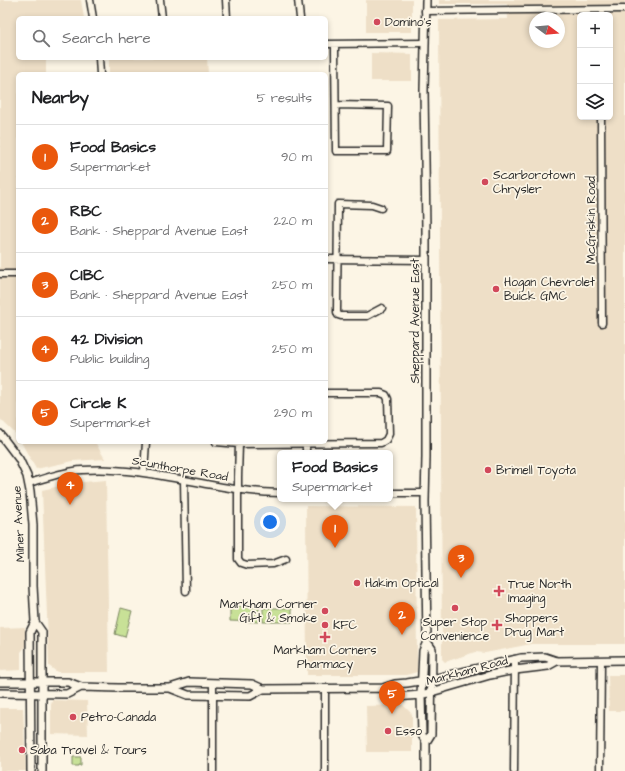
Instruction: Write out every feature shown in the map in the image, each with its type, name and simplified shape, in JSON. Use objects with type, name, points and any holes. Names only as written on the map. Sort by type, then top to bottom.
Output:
[{"type":"main road","name":"Sheppard Avenue East","points":[[426,0],[425,493],[427,642],[423,651],[422,682],[422,735],[426,742],[426,771]]},
{"type":"main road","name":"Milner Avenue","points":[[0,434],[19,458],[29,483],[33,525],[33,586],[35,622],[30,632],[31,771]]},
{"type":"main road","name":"Milner Avenue","points":[[35,622],[42,632],[42,771]]},
{"type":"main road","name":"Sheppard Avenue East","points":[[426,742],[431,734],[432,692],[432,649],[427,642]]},
{"type":"main road","name":"Markham Road","points":[[0,682],[68,682],[81,687],[170,688],[189,682],[252,684],[263,689],[383,688],[395,684],[422,682],[515,659],[545,657],[557,661],[625,660]]},
{"type":"main road","name":"Markham Road","points":[[383,688],[396,697],[422,694],[490,675],[548,666],[557,661]]},
{"type":"main road","name":"Markham Road","points":[[0,693],[67,694],[81,687]]},
{"type":"main road","name":"Markham Road","points":[[170,688],[188,695],[250,696],[263,689]]},
{"type":"street","points":[[90,0],[93,16]]},
{"type":"street","points":[[160,0],[162,16]]},
{"type":"street","points":[[226,0],[227,16]]},
{"type":"street","points":[[298,0],[300,16]]},
{"type":"street","points":[[425,11],[601,12],[625,9]]},
{"type":"street","points":[[328,44],[425,44]]},
{"type":"street","points":[[336,44],[336,106],[336,151],[387,151],[388,106],[336,106]]},
{"type":"street","points":[[99,60],[100,72]]},
{"type":"street","name":"McGriskin Road","points":[[601,120],[602,323]]},
{"type":"street","points":[[381,208],[338,204],[338,315],[367,316],[382,308]]},
{"type":"street","points":[[328,259],[426,260]]},
{"type":"street","points":[[0,274],[16,274]]},
{"type":"street","points":[[328,393],[382,393],[386,395],[388,399],[389,434],[386,440],[381,443],[328,442]]},
{"type":"street","points":[[144,472],[146,444]]},
{"type":"street","points":[[239,444],[238,559],[241,563],[246,565],[273,564],[286,559]]},
{"type":"street","name":"Scunthorpe Road","points":[[29,483],[82,470],[115,470],[144,472],[238,490],[277,493]]},
{"type":"street","points":[[184,480],[186,591]]},
{"type":"street","points":[[393,493],[425,493]]},
{"type":"street","points":[[514,771],[515,659]]},
{"type":"street","points":[[600,771],[601,661]]},
{"type":"street","points":[[213,683],[213,771]]},
{"type":"street","points":[[325,688],[325,771]]},
{"type":"shaded area","points":[[0,0],[81,0],[84,16],[16,16],[16,60],[46,60],[46,72],[16,72],[16,434],[0,419]]},
{"type":"shaded area","points":[[366,0],[412,0],[412,32],[366,32]]},
{"type":"shaded area","points":[[439,0],[625,0],[625,644],[531,644],[485,653],[475,652],[445,662],[442,659],[439,20],[508,19],[507,4],[439,4]]},
{"type":"shaded area","points":[[371,53],[412,54],[412,81],[371,81]]},
{"type":"shaded area","points":[[109,60],[207,60],[208,72],[109,72]]},
{"type":"shaded area","points":[[22,444],[96,444],[105,459],[73,461],[36,469]]},
{"type":"shaded area","points":[[106,480],[109,672],[57,672],[49,666],[42,490],[73,483]]},
{"type":"shaded area","points":[[306,506],[416,507],[417,672],[406,675],[307,675]]},
{"type":"shaded area","points":[[25,627],[25,647],[21,652],[21,670],[0,671],[0,628]]},
{"type":"shaded area","points":[[608,675],[625,675],[625,711],[609,711]]},
{"type":"shaded area","points":[[52,700],[87,701],[88,735],[51,734]]},
{"type":"shaded area","points":[[403,705],[412,714],[412,752],[367,752],[366,706]]},
{"type":"shaded area","points":[[0,708],[23,708],[26,771],[0,771]]},
{"type":"green space","points":[[230,607],[259,608],[258,622],[230,621]]},
{"type":"green space","points":[[121,608],[132,611],[125,637],[115,634]]},
{"type":"green space","points":[[263,608],[292,608],[292,622],[263,622]]},
{"type":"green space","points":[[73,757],[81,757],[81,765],[73,766]]},
{"type":"place","name":"Domino's","points":[[377,22]]},
{"type":"place","name":"Scarborotown Chrysler","points":[[485,182]]},
{"type":"place","name":"Hogan Chevrolet Buick GMC","points":[[496,289]]},
{"type":"place","name":"Brimell Toyota","points":[[488,470]]},
{"type":"place","name":"42 Division","points":[[70,505]]},
{"type":"place","name":"Food Basics","points":[[335,548]]},
{"type":"place","name":"CIBC","points":[[461,578]]},
{"type":"place","name":"Hakim Optical","points":[[357,583]]},
{"type":"place","name":"True North Imaging","points":[[499,591]]},
{"type":"place","name":"Super Stop Convenience","points":[[455,608]]},
{"type":"place","name":"Markham Corner Gift & Smoke","points":[[325,611]]},
{"type":"place","name":"KFC","points":[[325,625]]},
{"type":"place","name":"Shoppers Drug Mart","points":[[497,625]]},
{"type":"place","name":"RBC","points":[[402,635]]},
{"type":"place","name":"Markham Corners Pharmacy","points":[[325,637]]},
{"type":"place","name":"Circle K","points":[[392,714]]},
{"type":"place","name":"Petro-Canada","points":[[73,717]]},
{"type":"place","name":"Esso","points":[[388,731]]},
{"type":"place","name":"Saba Travel & Tours","points":[[22,750]]}]
